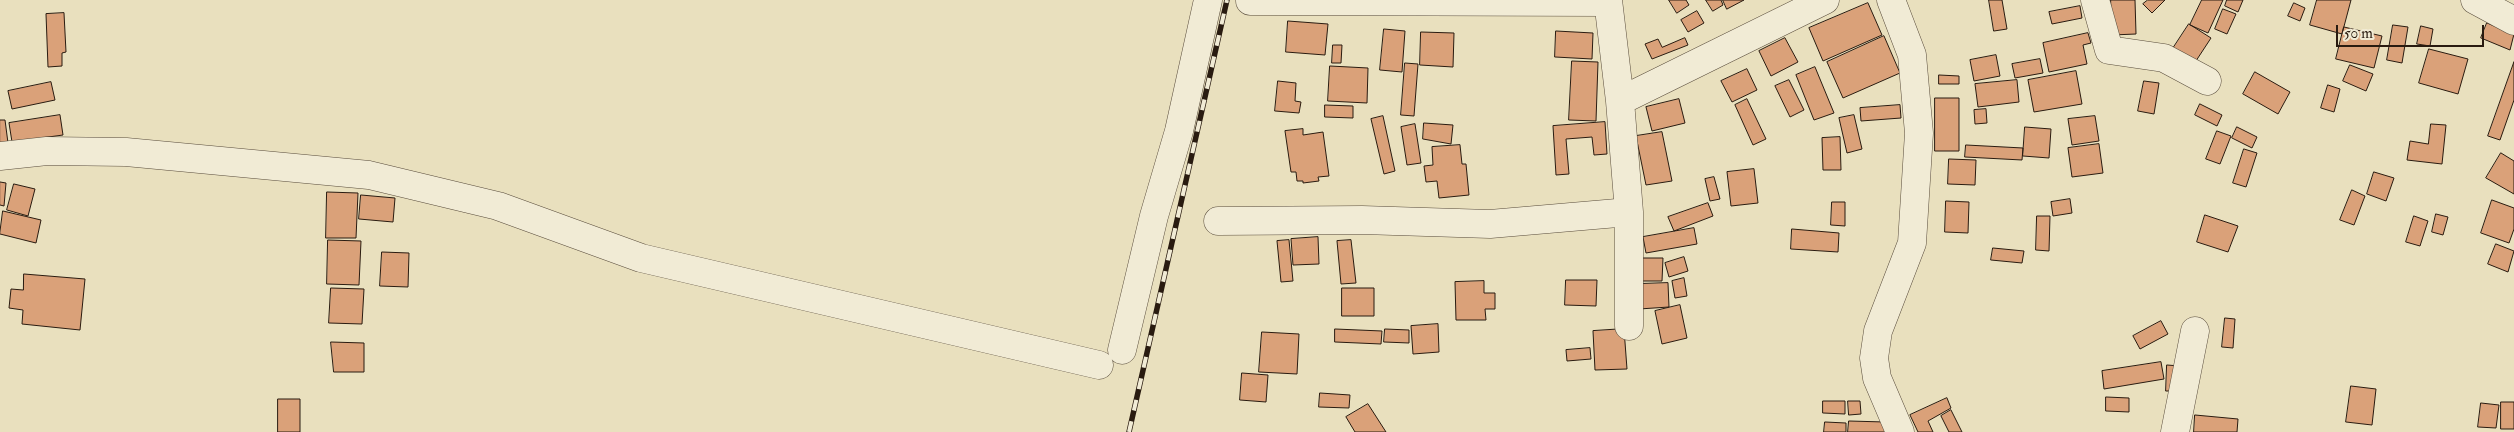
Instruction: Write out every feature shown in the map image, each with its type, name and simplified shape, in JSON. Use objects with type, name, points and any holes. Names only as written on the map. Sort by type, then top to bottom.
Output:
[{"type":"street","points":[[1122,350],[1154,216],[1179,131],[1208,0]]},
{"type":"street","points":[[1620,101],[1824,0]]},
{"type":"street","points":[[1891,0],[1912,55],[1919,133],[1912,243],[1878,331],[1874,358],[1877,378],[1900,432]]},
{"type":"street","points":[[2095,0],[2109,50],[2164,58],[2207,81]]},
{"type":"street","points":[[2475,0],[2514,21]]},
{"type":"street","points":[[1250,1],[1608,1],[1620,101],[1629,212],[1628,326]]},
{"type":"street","points":[[0,156],[47,151],[126,152],[369,176],[498,206],[641,258],[1099,365]]},
{"type":"street","points":[[1218,221],[1362,220],[1490,224],[1629,212]]},
{"type":"street","points":[[2175,432],[2195,331]]},
{"type":"building","points":[[1669,0],[1686,0],[1689,5],[1677,13]]},
{"type":"building","points":[[1706,0],[1721,0],[1723,5],[1713,11]]},
{"type":"building","points":[[1723,0],[1744,0],[1727,9]]},
{"type":"building","points":[[1989,0],[2002,0],[2007,29],[1994,31]]},
{"type":"building","points":[[2111,0],[2135,0],[2136,34],[2112,35]]},
{"type":"building","points":[[2148,0],[2165,0],[2152,13],[2143,4]]},
{"type":"building","points":[[2202,0],[2223,0],[2208,33],[2190,25]]},
{"type":"building","points":[[2227,0],[2243,0],[2238,12],[2225,6]]},
{"type":"building","points":[[2317,0],[2351,0],[2342,34],[2310,25]]},
{"type":"building","points":[[1868,3],[1882,35],[1823,61],[1809,28]]},
{"type":"building","points":[[2294,3],[2305,8],[2300,21],[2288,16]]},
{"type":"building","points":[[2080,6],[2082,18],[2052,24],[2049,12]]},
{"type":"building","points":[[2223,9],[2236,14],[2227,34],[2215,29]]},
{"type":"building","points":[[1697,11],[1704,23],[1688,32],[1681,20]]},
{"type":"building","points":[[64,13],[66,52],[62,53],[62,66],[48,67],[46,14]]},
{"type":"building","points":[[1288,21],[1328,24],[1325,55],[1286,52]]},
{"type":"building","points":[[2487,23],[2514,34],[2510,50],[2481,38]]},
{"type":"building","points":[[2189,24],[2211,38],[2192,67],[2170,53]]},
{"type":"building","points":[[2393,25],[2408,27],[2402,63],[2387,60]]},
{"type":"building","points":[[2421,26],[2433,29],[2430,46],[2417,44]]},
{"type":"building","points":[[2344,27],[2382,36],[2374,68],[2336,59]]},
{"type":"building","points":[[1384,29],[1405,31],[1402,72],[1380,70]]},
{"type":"building","points":[[1556,31],[1593,33],[1592,59],[1555,57]]},
{"type":"building","points":[[1421,32],[1454,33],[1453,67],[1420,65]]},
{"type":"building","points":[[2088,33],[2091,43],[2083,45],[2087,64],[2049,72],[2043,43]]},
{"type":"building","points":[[1884,36],[1900,73],[1843,98],[1827,62]]},
{"type":"building","points":[[1685,38],[1688,45],[1652,59],[1645,44],[1658,39],[1662,47]]},
{"type":"building","points":[[1785,38],[1798,62],[1771,76],[1759,51]]},
{"type":"building","points":[[1333,45],[1342,45],[1341,63],[1332,63]]},
{"type":"building","points":[[2429,49],[2468,59],[2458,94],[2419,83]]},
{"type":"building","points":[[1996,55],[2000,76],[1974,81],[1970,60]]},
{"type":"building","points":[[2040,59],[2043,73],[2015,78],[2012,64]]},
{"type":"building","points":[[1572,61],[1598,62],[1596,121],[1569,120]]},
{"type":"building","points":[[2514,62],[2514,100],[2500,140],[2488,136]]},
{"type":"building","points":[[1405,63],[1418,64],[1414,116],[1401,115]]},
{"type":"building","points":[[2350,65],[2373,74],[2366,91],[2343,81]]},
{"type":"building","points":[[1330,66],[1368,68],[1367,103],[1328,101]]},
{"type":"building","points":[[1815,67],[1834,113],[1814,120],[1796,75]]},
{"type":"building","points":[[1747,69],[1757,90],[1732,102],[1721,81]]},
{"type":"building","points":[[2076,71],[2082,104],[2034,112],[2028,80]]},
{"type":"building","points":[[2255,72],[2290,92],[2278,114],[2243,94]]},
{"type":"building","points":[[1939,75],[1959,76],[1959,84],[1939,84]]},
{"type":"building","points":[[1789,80],[1804,110],[1790,117],[1775,86]]},
{"type":"building","points":[[2017,80],[2019,102],[1978,107],[1975,84]]},
{"type":"building","points":[[1278,81],[1296,83],[1295,101],[1301,102],[1299,113],[1275,111]]},
{"type":"building","points":[[2144,81],[2159,83],[2154,114],[2138,111]]},
{"type":"building","points":[[51,82],[55,100],[12,109],[8,91]]},
{"type":"building","points":[[2328,85],[2340,89],[2334,112],[2321,108]]},
{"type":"building","points":[[1935,98],[1959,98],[1959,151],[1935,151]]},
{"type":"building","points":[[1679,99],[1685,123],[1652,131],[1646,107]]},
{"type":"building","points":[[1747,99],[1766,139],[1753,145],[1735,105]]},
{"type":"building","points":[[2200,104],[2222,115],[2217,126],[2195,115]]},
{"type":"building","points":[[1325,105],[1353,106],[1353,118],[1325,117]]},
{"type":"building","points":[[1900,105],[1901,118],[1861,121],[1860,108]]},
{"type":"building","points":[[1986,109],[1987,123],[1975,124],[1974,110]]},
{"type":"building","points":[[60,115],[63,135],[12,142],[9,123]]},
{"type":"building","points":[[1854,115],[1862,149],[1847,153],[1839,118]]},
{"type":"building","points":[[1383,116],[1395,171],[1384,174],[1371,119]]},
{"type":"building","points":[[2095,116],[2099,141],[2072,145],[2068,119]]},
{"type":"building","points":[[0,120],[5,120],[8,143],[0,144]]},
{"type":"building","points":[[1605,122],[1607,154],[1594,155],[1592,137],[1566,139],[1569,174],[1556,175],[1553,126]]},
{"type":"building","points":[[1424,123],[1453,125],[1451,144],[1423,139]]},
{"type":"building","points":[[1415,124],[1421,163],[1407,165],[1401,127]]},
{"type":"building","points":[[2431,124],[2446,125],[2442,164],[2407,160],[2410,141],[2428,144]]},
{"type":"building","points":[[2025,127],[2051,129],[2049,158],[2023,156]]},
{"type":"building","points":[[2237,127],[2257,137],[2252,148],[2232,138]]},
{"type":"building","points":[[1303,129],[1303,135],[1323,132],[1329,176],[1318,177],[1319,181],[1303,183],[1303,181],[1297,181],[1296,172],[1291,172],[1285,131]]},
{"type":"building","points":[[2217,131],[2231,136],[2220,164],[2206,159]]},
{"type":"building","points":[[1662,132],[1672,181],[1646,185],[1636,136]]},
{"type":"building","points":[[1840,137],[1841,170],[1823,170],[1822,138]]},
{"type":"building","points":[[2099,144],[2103,173],[2072,177],[2068,148]]},
{"type":"building","points":[[1460,145],[1462,164],[1466,164],[1469,195],[1439,198],[1437,181],[1426,182],[1424,166],[1433,165],[1432,147]]},
{"type":"building","points":[[1966,145],[2023,148],[2022,160],[1965,157]]},
{"type":"building","points":[[2244,149],[2257,153],[2246,187],[2233,183]]},
{"type":"building","points":[[2501,153],[2514,161],[2514,194],[2486,178]]},
{"type":"building","points":[[1949,159],[1976,160],[1975,185],[1948,184]]},
{"type":"building","points":[[1754,169],[1758,203],[1731,206],[1727,172]]},
{"type":"building","points":[[2374,172],[2394,178],[2386,201],[2367,194]]},
{"type":"building","points":[[1714,177],[1720,199],[1710,201],[1705,179]]},
{"type":"building","points":[[0,182],[6,183],[4,206],[0,205]]},
{"type":"building","points":[[14,184],[35,189],[28,216],[7,210]]},
{"type":"building","points":[[2352,190],[2365,196],[2354,225],[2340,220]]},
{"type":"building","points":[[327,192],[358,193],[356,238],[326,238]]},
{"type":"building","points":[[361,195],[395,198],[393,222],[359,219]]},
{"type":"building","points":[[2070,199],[2072,213],[2053,216],[2051,202]]},
{"type":"building","points":[[2492,200],[2514,208],[2514,229],[2509,243],[2481,233]]},
{"type":"building","points":[[1946,201],[1969,202],[1968,233],[1945,232]]},
{"type":"building","points":[[1832,202],[1845,202],[1845,226],[1831,225]]},
{"type":"building","points":[[1708,203],[1713,216],[1674,231],[1668,217]]},
{"type":"building","points":[[3,211],[41,220],[36,243],[0,234]]},
{"type":"building","points":[[2436,214],[2448,217],[2443,235],[2432,232]]},
{"type":"building","points":[[2205,215],[2238,226],[2228,252],[2197,242]]},
{"type":"building","points":[[2037,216],[2050,216],[2049,251],[2036,250]]},
{"type":"building","points":[[2414,216],[2428,221],[2420,246],[2406,242]]},
{"type":"building","points":[[1694,228],[1697,244],[1646,253],[1643,237]]},
{"type":"building","points":[[1792,229],[1839,233],[1838,252],[1791,249]]},
{"type":"building","points":[[1318,237],[1319,264],[1293,265],[1291,239]]},
{"type":"building","points":[[328,240],[361,241],[359,285],[327,284]]},
{"type":"building","points":[[1289,240],[1293,281],[1281,282],[1277,241]]},
{"type":"building","points":[[1351,240],[1356,283],[1341,284],[1337,241]]},
{"type":"building","points":[[2496,244],[2514,251],[2508,272],[2488,264]]},
{"type":"building","points":[[1993,248],[2024,251],[2022,263],[1991,260]]},
{"type":"building","points":[[382,252],[409,253],[408,287],[380,286]]},
{"type":"building","points":[[1684,257],[1688,271],[1669,277],[1665,263]]},
{"type":"building","points":[[1638,258],[1663,258],[1662,281],[1638,281]]},
{"type":"building","points":[[24,274],[85,279],[80,330],[22,324],[23,310],[9,308],[11,289],[23,290]]},
{"type":"building","points":[[1684,278],[1687,296],[1675,298],[1672,281]]},
{"type":"building","points":[[1566,280],[1597,280],[1596,306],[1565,305]]},
{"type":"building","points":[[1484,281],[1484,293],[1495,293],[1495,309],[1485,309],[1486,320],[1456,320],[1455,282]]},
{"type":"building","points":[[1668,283],[1669,307],[1639,309],[1638,284]]},
{"type":"building","points":[[331,288],[364,289],[362,324],[329,323]]},
{"type":"building","points":[[1342,288],[1374,288],[1374,316],[1342,316]]},
{"type":"building","points":[[1680,305],[1687,338],[1662,344],[1655,311]]},
{"type":"building","points":[[2225,318],[2235,319],[2233,348],[2222,347]]},
{"type":"building","points":[[2161,321],[2168,334],[2140,349],[2133,336]]},
{"type":"building","points":[[1438,324],[1439,352],[1413,354],[1411,326]]},
{"type":"building","points":[[1335,329],[1382,331],[1381,344],[1335,342]]},
{"type":"building","points":[[1385,329],[1409,330],[1409,343],[1384,342]]},
{"type":"building","points":[[1624,329],[1627,369],[1595,370],[1593,331]]},
{"type":"building","points":[[1262,332],[1299,334],[1297,374],[1259,372]]},
{"type":"building","points":[[331,342],[364,343],[364,372],[334,372]]},
{"type":"building","points":[[1590,348],[1591,359],[1567,361],[1566,350]]},
{"type":"building","points":[[2161,362],[2164,379],[2104,389],[2102,371]]},
{"type":"building","points":[[2167,365],[2180,366],[2179,391],[2166,391]]},
{"type":"building","points":[[1242,373],[1268,375],[1266,402],[1240,400]]},
{"type":"building","points":[[2351,386],[2376,389],[2372,425],[2346,422]]},
{"type":"building","points":[[1320,393],[1350,395],[1349,408],[1319,407]]},
{"type":"building","points":[[2106,397],[2129,398],[2129,412],[2106,411]]},
{"type":"building","points":[[1947,398],[1951,408],[1928,421],[1933,432],[1918,432],[1910,415]]},
{"type":"building","points":[[278,399],[300,399],[300,432],[278,432]]},
{"type":"building","points":[[1823,401],[1845,401],[1845,414],[1823,413]]},
{"type":"building","points":[[1848,401],[1860,401],[1861,414],[1849,415]]},
{"type":"building","points":[[2501,402],[2514,402],[2514,429],[2501,429]]},
{"type":"building","points":[[2481,403],[2499,405],[2496,428],[2478,427]]},
{"type":"building","points":[[1368,404],[1386,432],[1355,432],[1346,417]]},
{"type":"building","points":[[1951,410],[1962,432],[1949,432],[1941,416]]},
{"type":"building","points":[[2195,415],[2238,419],[2237,432],[2194,432]]},
{"type":"building","points":[[1849,421],[1885,422],[1885,432],[1848,432]]},
{"type":"building","points":[[1825,422],[1846,423],[1846,432],[1824,432]]},
{"type":"railway","points":[[1129,432],[1227,0]]}]
